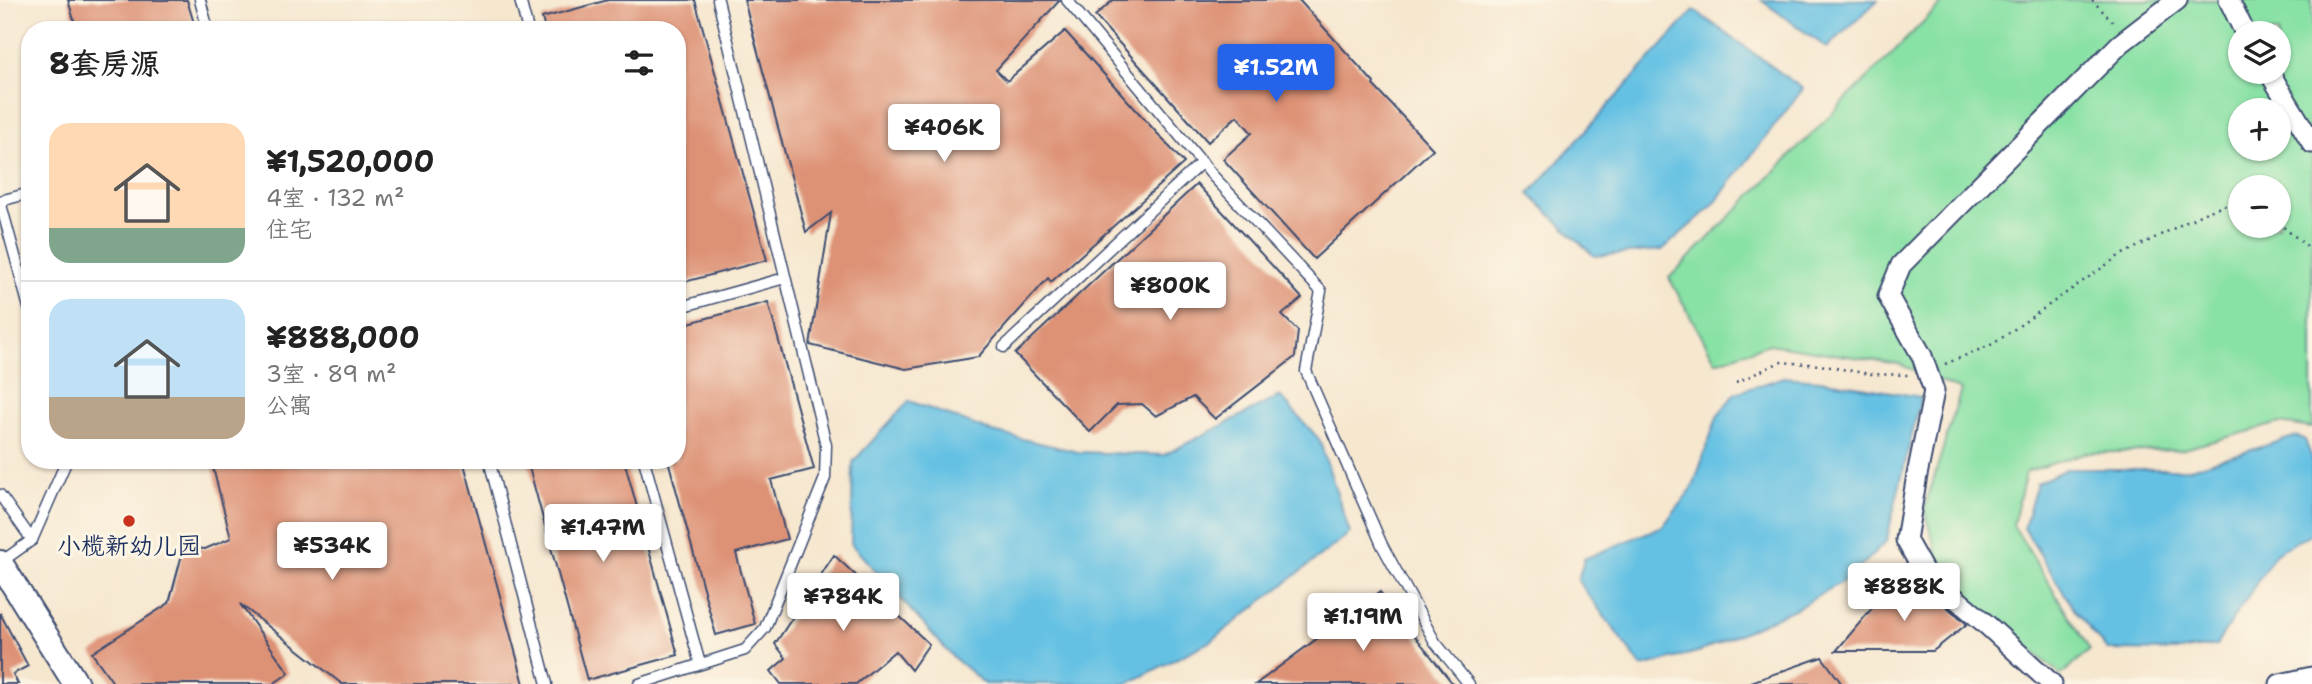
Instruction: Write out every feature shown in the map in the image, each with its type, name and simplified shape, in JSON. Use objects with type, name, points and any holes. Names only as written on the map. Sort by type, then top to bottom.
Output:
[{"type":"street","points":[[2052,684],[1924,572],[1906,540],[1934,391],[1922,356],[1888,296],[1901,265],[2128,38],[2176,0]]},
{"type":"street","points":[[2229,0],[2239,21]]},
{"type":"street","points":[[2276,84],[2312,144]]},
{"type":"street","points":[[0,563],[76,684]]},
{"type":"street","points":[[2280,684],[2312,677]]},
{"type":"lane","points":[[200,0],[206,21]]},
{"type":"lane","points":[[520,0],[526,21]]},
{"type":"lane","points":[[639,684],[745,650],[765,628],[825,478],[826,445],[718,0]]},
{"type":"lane","points":[[1067,0],[1202,162],[1321,291],[1306,371],[1382,545],[1435,642],[1469,684]]},
{"type":"lane","points":[[1004,347],[1202,162]]},
{"type":"lane","points":[[21,195],[0,201],[21,278]]},
{"type":"lane","points":[[686,306],[785,278]]},
{"type":"lane","points":[[0,563],[32,540],[63,469]]},
{"type":"lane","points":[[491,469],[547,684]]},
{"type":"lane","points":[[647,469],[700,664]]},
{"type":"lane","points":[[0,495],[32,540]]},
{"type":"path","points":[[2092,0],[2128,38]]},
{"type":"path","points":[[1736,383],[1780,362],[1819,365],[1869,374],[1906,376],[1927,371],[1993,344],[2119,256],[2204,212],[2228,204]]},
{"type":"path","points":[[2291,233],[2312,250]]},
{"type":"green space","points":[[1945,0],[2312,0],[2312,428],[2280,423],[2180,450],[2084,453],[2026,472],[2013,525],[2090,650],[2061,675],[1945,579],[1924,510],[1961,390],[1899,364],[1769,344],[1716,362],[1669,278]]},
{"type":"water","points":[[1761,0],[1878,0],[1827,48]]},
{"type":"water","points":[[1694,10],[1803,89],[1712,206],[1662,250],[1594,256],[1529,194]]},
{"type":"water","points":[[1784,377],[1820,380],[1921,397],[1886,542],[1850,577],[1799,607],[1701,651],[1642,667],[1578,581],[1584,559],[1663,526],[1693,487],[1717,417],[1735,393]]},
{"type":"water","points":[[1280,396],[1319,439],[1350,533],[1211,641],[1127,684],[985,684],[953,657],[851,544],[853,462],[909,401],[993,432],[1078,452],[1164,455]]},
{"type":"water","points":[[2297,436],[2305,440],[2312,458],[2312,533],[2276,553],[2216,645],[2180,651],[2107,650],[2075,611],[2024,528],[2037,483],[2066,469],[2189,469]]},
{"type":"building","points":[[68,0],[187,0],[193,21],[74,21]]},
{"type":"building","points":[[608,0],[695,0],[767,260],[686,282],[686,21],[543,21],[542,18]]},
{"type":"building","points":[[744,0],[1060,0],[996,70],[1007,81],[1065,31],[1184,163],[1051,282],[1048,278],[978,357],[906,369],[810,345],[831,213],[806,232]]},
{"type":"building","points":[[1113,0],[1299,0],[1433,149],[1314,259],[1223,159],[1252,133],[1237,116],[1208,142],[1095,16]]},
{"type":"building","points":[[1197,184],[1302,298],[1282,315],[1298,331],[1295,357],[1215,419],[1193,397],[1156,416],[1142,404],[1117,405],[1090,432],[1015,354]]},
{"type":"building","points":[[768,302],[814,469],[771,480],[787,539],[736,553],[755,624],[716,635],[670,469],[686,469],[686,324]]},
{"type":"building","points":[[213,469],[465,469],[524,684],[342,684],[240,604],[289,673],[273,684],[114,684],[92,653],[169,603],[184,547],[205,549],[231,538]]},
{"type":"building","points":[[529,469],[626,469],[678,655],[587,680]]},
{"type":"building","points":[[834,555],[929,644],[911,670],[895,651],[856,684],[781,684],[771,671],[786,658],[775,644]]},
{"type":"building","points":[[1899,576],[1947,607],[1967,624],[1933,651],[1836,651]]},
{"type":"building","points":[[1380,592],[1453,684],[1256,684]]},
{"type":"building","points":[[0,613],[28,666],[13,674],[18,684],[0,684]]},
{"type":"building","points":[[1822,657],[1842,684],[1751,682]]},
{"type":"place","name":"小榄新幼儿园","points":[[129,521]]}]
